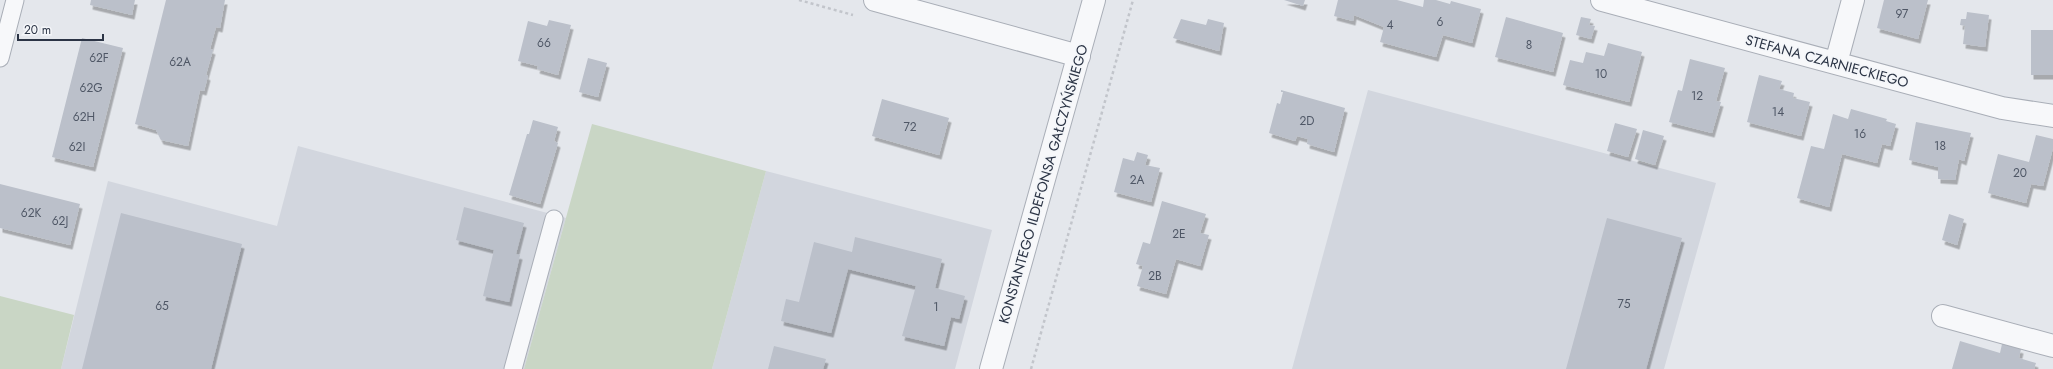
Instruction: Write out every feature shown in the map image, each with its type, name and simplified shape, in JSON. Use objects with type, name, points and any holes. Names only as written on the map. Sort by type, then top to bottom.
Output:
[{"type":"street","points":[[875,0],[1079,56]]},
{"type":"street","name":"KONSTANTEGO ILDEFONSA GAŁCZYŃSKIEGO","points":[[991,369],[1094,0]]},
{"type":"street","name":"STEFANA CZARNIECKIEGO","points":[[1602,0],[2002,108],[2053,116]]},
{"type":"street","points":[[1836,63],[1853,0]]},
{"type":"street","points":[[1943,316],[2053,346]]},
{"type":"lane","points":[[0,58],[15,0]]},
{"type":"lane","points":[[513,369],[554,219]]},
{"type":"path","points":[[1031,369],[1133,0]]},
{"type":"shaded area","points":[[1368,90],[1716,183],[1664,369],[1292,369]]},
{"type":"shaded area","points":[[298,146],[566,218],[524,369],[61,369],[108,181],[277,226]]},
{"type":"shaded area","points":[[766,171],[992,230],[955,369],[712,369]]},
{"type":"green space","points":[[592,124],[766,171],[712,369],[524,369]]},
{"type":"green space","points":[[0,296],[74,315],[61,369],[0,369]]},
{"type":"building","points":[[91,0],[135,0],[132,15],[90,5]]},
{"type":"building","points":[[166,0],[225,0],[220,28],[216,27],[210,49],[213,50],[206,75],[208,76],[204,91],[200,90],[188,146],[161,140],[156,130],[135,124]]},
{"type":"building","points":[[1284,0],[1305,0],[1303,6]]},
{"type":"building","points":[[1338,0],[1397,0],[1423,7],[1424,0],[1436,0],[1450,4],[1451,1],[1481,9],[1472,43],[1443,35],[1436,57],[1380,42],[1384,27],[1354,15],[1353,21],[1334,16]]},
{"type":"building","points":[[1884,0],[1928,0],[1918,39],[1877,28]]},
{"type":"building","points":[[1967,12],[1989,15],[1985,47],[1963,44],[1965,26],[1960,25],[1961,19],[1966,19]]},
{"type":"building","points":[[1506,17],[1563,33],[1553,72],[1495,57]]},
{"type":"building","points":[[1581,17],[1591,19],[1589,25],[1595,26],[1591,39],[1576,35]]},
{"type":"building","points":[[1181,19],[1206,25],[1208,19],[1224,23],[1219,51],[1173,38]]},
{"type":"building","points":[[549,20],[571,25],[558,75],[537,69],[538,66],[518,61],[528,21],[547,26]]},
{"type":"building","points":[[2031,30],[2053,30],[2053,75],[2031,75]]},
{"type":"building","points":[[82,38],[123,48],[93,167],[52,157]]},
{"type":"building","points":[[1608,43],[1642,52],[1629,102],[1563,85],[1570,60],[1583,63],[1586,52],[1604,56]]},
{"type":"building","points":[[588,58],[607,63],[598,97],[579,92]]},
{"type":"building","points":[[1690,59],[1725,68],[1716,101],[1721,102],[1712,133],[1669,122],[1678,90],[1682,91]]},
{"type":"building","points":[[1759,75],[1782,81],[1779,89],[1794,93],[1793,98],[1810,102],[1801,136],[1747,122]]},
{"type":"building","points":[[1281,90],[1345,108],[1334,152],[1307,144],[1308,139],[1297,136],[1295,141],[1269,133],[1277,103],[1280,104],[1283,92],[1281,92]]},
{"type":"building","points":[[882,99],[949,118],[939,155],[872,136]]},
{"type":"building","points":[[1851,109],[1887,119],[1886,121],[1896,124],[1890,146],[1882,144],[1877,163],[1842,154],[1829,207],[1797,198],[1811,146],[1824,149],[1833,114],[1848,119]]},
{"type":"building","points":[[533,120],[558,127],[554,141],[558,143],[540,204],[509,195],[527,134],[529,134]]},
{"type":"building","points":[[1916,122],[1971,133],[1964,161],[1959,159],[1955,180],[1938,179],[1938,167],[1909,160]]},
{"type":"building","points":[[1615,123],[1637,129],[1628,157],[1607,151]]},
{"type":"building","points":[[1643,130],[1664,136],[1655,165],[1635,159]]},
{"type":"building","points":[[2036,135],[2053,139],[2053,148],[2043,186],[2031,184],[2026,203],[1988,193],[1998,154],[2029,162]]},
{"type":"building","points":[[1137,152],[1148,155],[1145,165],[1160,168],[1151,202],[1114,192],[1123,158],[1134,161]]},
{"type":"building","points":[[0,184],[80,204],[70,245],[0,228]]},
{"type":"building","points":[[1162,201],[1206,214],[1200,233],[1209,235],[1200,266],[1176,259],[1166,294],[1137,286],[1143,266],[1136,264],[1143,242],[1150,244]]},
{"type":"building","points":[[464,207],[524,223],[516,254],[520,255],[509,302],[483,296],[494,250],[456,240]]},
{"type":"building","points":[[121,213],[242,244],[211,369],[82,369]]},
{"type":"building","points":[[1949,214],[1964,219],[1957,245],[1942,240]]},
{"type":"building","points":[[1607,218],[1682,238],[1646,369],[1566,369]]},
{"type":"building","points":[[855,237],[942,259],[935,288],[965,296],[959,319],[951,317],[944,346],[902,336],[916,286],[848,269],[831,333],[781,321],[786,299],[799,302],[814,242],[852,252]]},
{"type":"building","points":[[1960,341],[2000,353],[2002,344],[2021,349],[2019,358],[2036,363],[2034,369],[1952,369]]},
{"type":"building","points":[[774,346],[826,359],[823,369],[768,369]]}]
